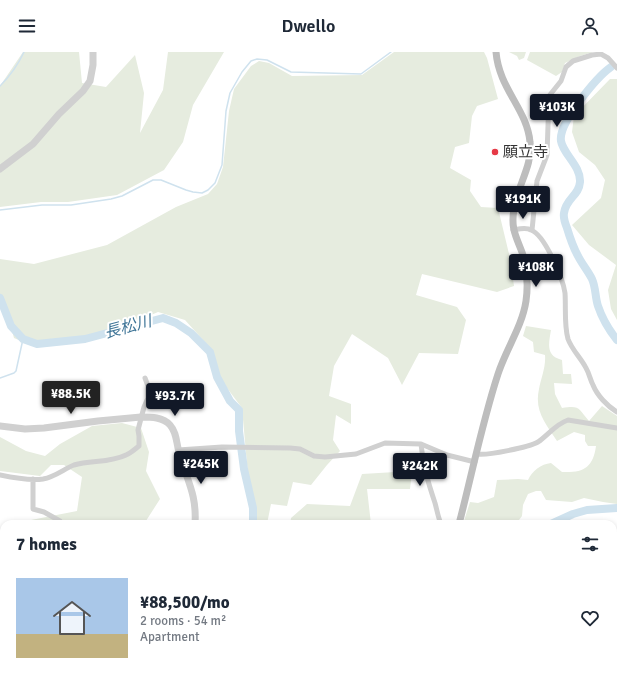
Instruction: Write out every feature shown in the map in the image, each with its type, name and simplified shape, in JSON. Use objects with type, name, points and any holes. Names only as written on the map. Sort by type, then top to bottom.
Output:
[{"type":"main road","points":[[460,520],[498,375],[520,323],[524,312],[526,299],[524,259],[513,230],[514,209],[527,169],[530,154],[530,142],[528,127],[498,68],[496,52]]},
{"type":"street","points":[[0,169],[33,144],[59,114],[83,91],[90,81],[93,65],[92,52]]},
{"type":"street","points":[[532,230],[537,180],[547,155],[549,96],[561,81],[566,67],[573,61],[592,55],[601,54],[608,58],[617,68]]},
{"type":"street","points":[[513,230],[532,230],[538,234],[544,243],[558,270],[565,293],[567,331],[571,346],[587,369],[597,393],[612,409],[617,412]]},
{"type":"street","points":[[0,475],[14,478],[33,479],[49,477],[73,466],[87,462],[108,460],[128,455],[139,446],[140,436],[138,430],[144,406],[148,398],[148,386],[145,378]]},
{"type":"street","points":[[0,426],[38,429],[141,417],[160,419],[169,424],[175,433],[178,450],[194,496],[195,520]]},
{"type":"street","points":[[477,454],[482,455],[504,451],[536,443],[561,422],[568,420],[617,428]]},
{"type":"street","points":[[178,450],[222,447],[300,449],[314,456],[325,457],[356,454],[385,444],[421,444],[454,458],[475,462]]},
{"type":"street","points":[[421,444],[422,456],[429,487],[436,504],[440,520]]},
{"type":"street","points":[[33,479],[33,509],[44,512],[60,520]]},
{"type":"shaded area","points":[[23,52],[79,52],[82,83],[106,87],[135,55],[144,93],[140,133],[163,90],[168,52],[224,52],[193,105],[183,142],[164,170],[117,195],[68,202],[41,202],[0,207],[0,86]]},
{"type":"shaded area","points":[[394,52],[484,52],[498,99],[477,106],[472,116],[469,143],[455,147],[450,168],[471,180],[470,191],[481,207],[498,208],[510,258],[514,286],[497,292],[422,274],[416,295],[457,307],[466,320],[458,354],[419,353],[402,385],[388,358],[352,334],[334,366],[329,396],[351,404],[351,424],[336,415],[333,440],[340,451],[311,485],[293,482],[287,506],[271,504],[268,520],[254,520],[247,464],[242,408],[221,380],[213,351],[185,320],[158,312],[110,333],[33,346],[14,338],[2,296],[0,295],[0,259],[34,264],[107,245],[176,207],[208,194],[217,184],[223,167],[229,111],[234,89],[251,66],[259,61],[269,63],[292,76],[362,75]]},
{"type":"shaded area","points":[[509,52],[526,52],[524,58],[519,60],[517,56]]},
{"type":"shaded area","points":[[530,52],[593,52],[565,63],[562,72],[556,76],[527,60]]},
{"type":"shaded area","points":[[610,79],[617,79],[617,320],[611,309],[608,290],[616,265],[589,245],[572,225],[601,198],[605,180],[595,165],[579,152],[572,132],[574,116]]},
{"type":"shaded area","points":[[526,326],[551,330],[549,348],[553,355],[562,360],[563,374],[571,374],[572,384],[554,383],[555,394],[562,408],[576,407],[589,421],[602,406],[617,416],[617,504],[584,498],[572,502],[546,500],[541,491],[536,491],[528,494],[523,505],[522,516],[519,520],[464,520],[470,502],[478,503],[494,497],[497,480],[528,480],[537,468],[551,463],[562,472],[581,470],[586,468],[595,453],[596,446],[588,446],[585,441],[585,435],[574,432],[557,441],[545,423],[538,404],[538,397],[545,355],[534,352],[533,342],[523,336]]},
{"type":"shaded area","points":[[122,423],[141,428],[149,452],[146,471],[160,499],[147,520],[31,520],[77,511],[82,477],[64,465],[51,465],[40,476],[0,471],[0,437],[26,451],[45,456],[60,444],[92,426]]},
{"type":"shaded area","points":[[412,471],[410,489],[367,489],[371,520],[291,520],[307,504],[350,506],[362,474]]},
{"type":"waterway","points":[[0,86],[14,70],[24,52]]},
{"type":"waterway","points":[[0,210],[42,205],[71,205],[111,199],[122,196],[153,180],[161,180],[186,190],[202,193],[208,190],[215,183],[222,165],[226,111],[230,93],[242,72],[251,61],[257,59],[267,60],[291,72],[361,74],[391,52]]},
{"type":"waterway","points":[[611,67],[588,90],[572,112],[562,133],[561,141],[562,146],[575,165],[580,176],[579,187],[565,208],[564,220],[570,239],[592,279],[597,303],[602,315],[617,340]]},
{"type":"waterway","name":"長松川","points":[[0,298],[11,326],[23,339],[37,344],[85,339],[163,318],[176,323],[191,333],[210,352],[217,377],[230,401],[239,410],[239,431],[244,469],[253,508],[253,520]]},
{"type":"waterway","points":[[0,378],[16,371],[23,339]]},
{"type":"waterway","points":[[560,520],[587,510],[617,508]]},
{"type":"place","name":"願立寺","points":[[495,152]]}]
